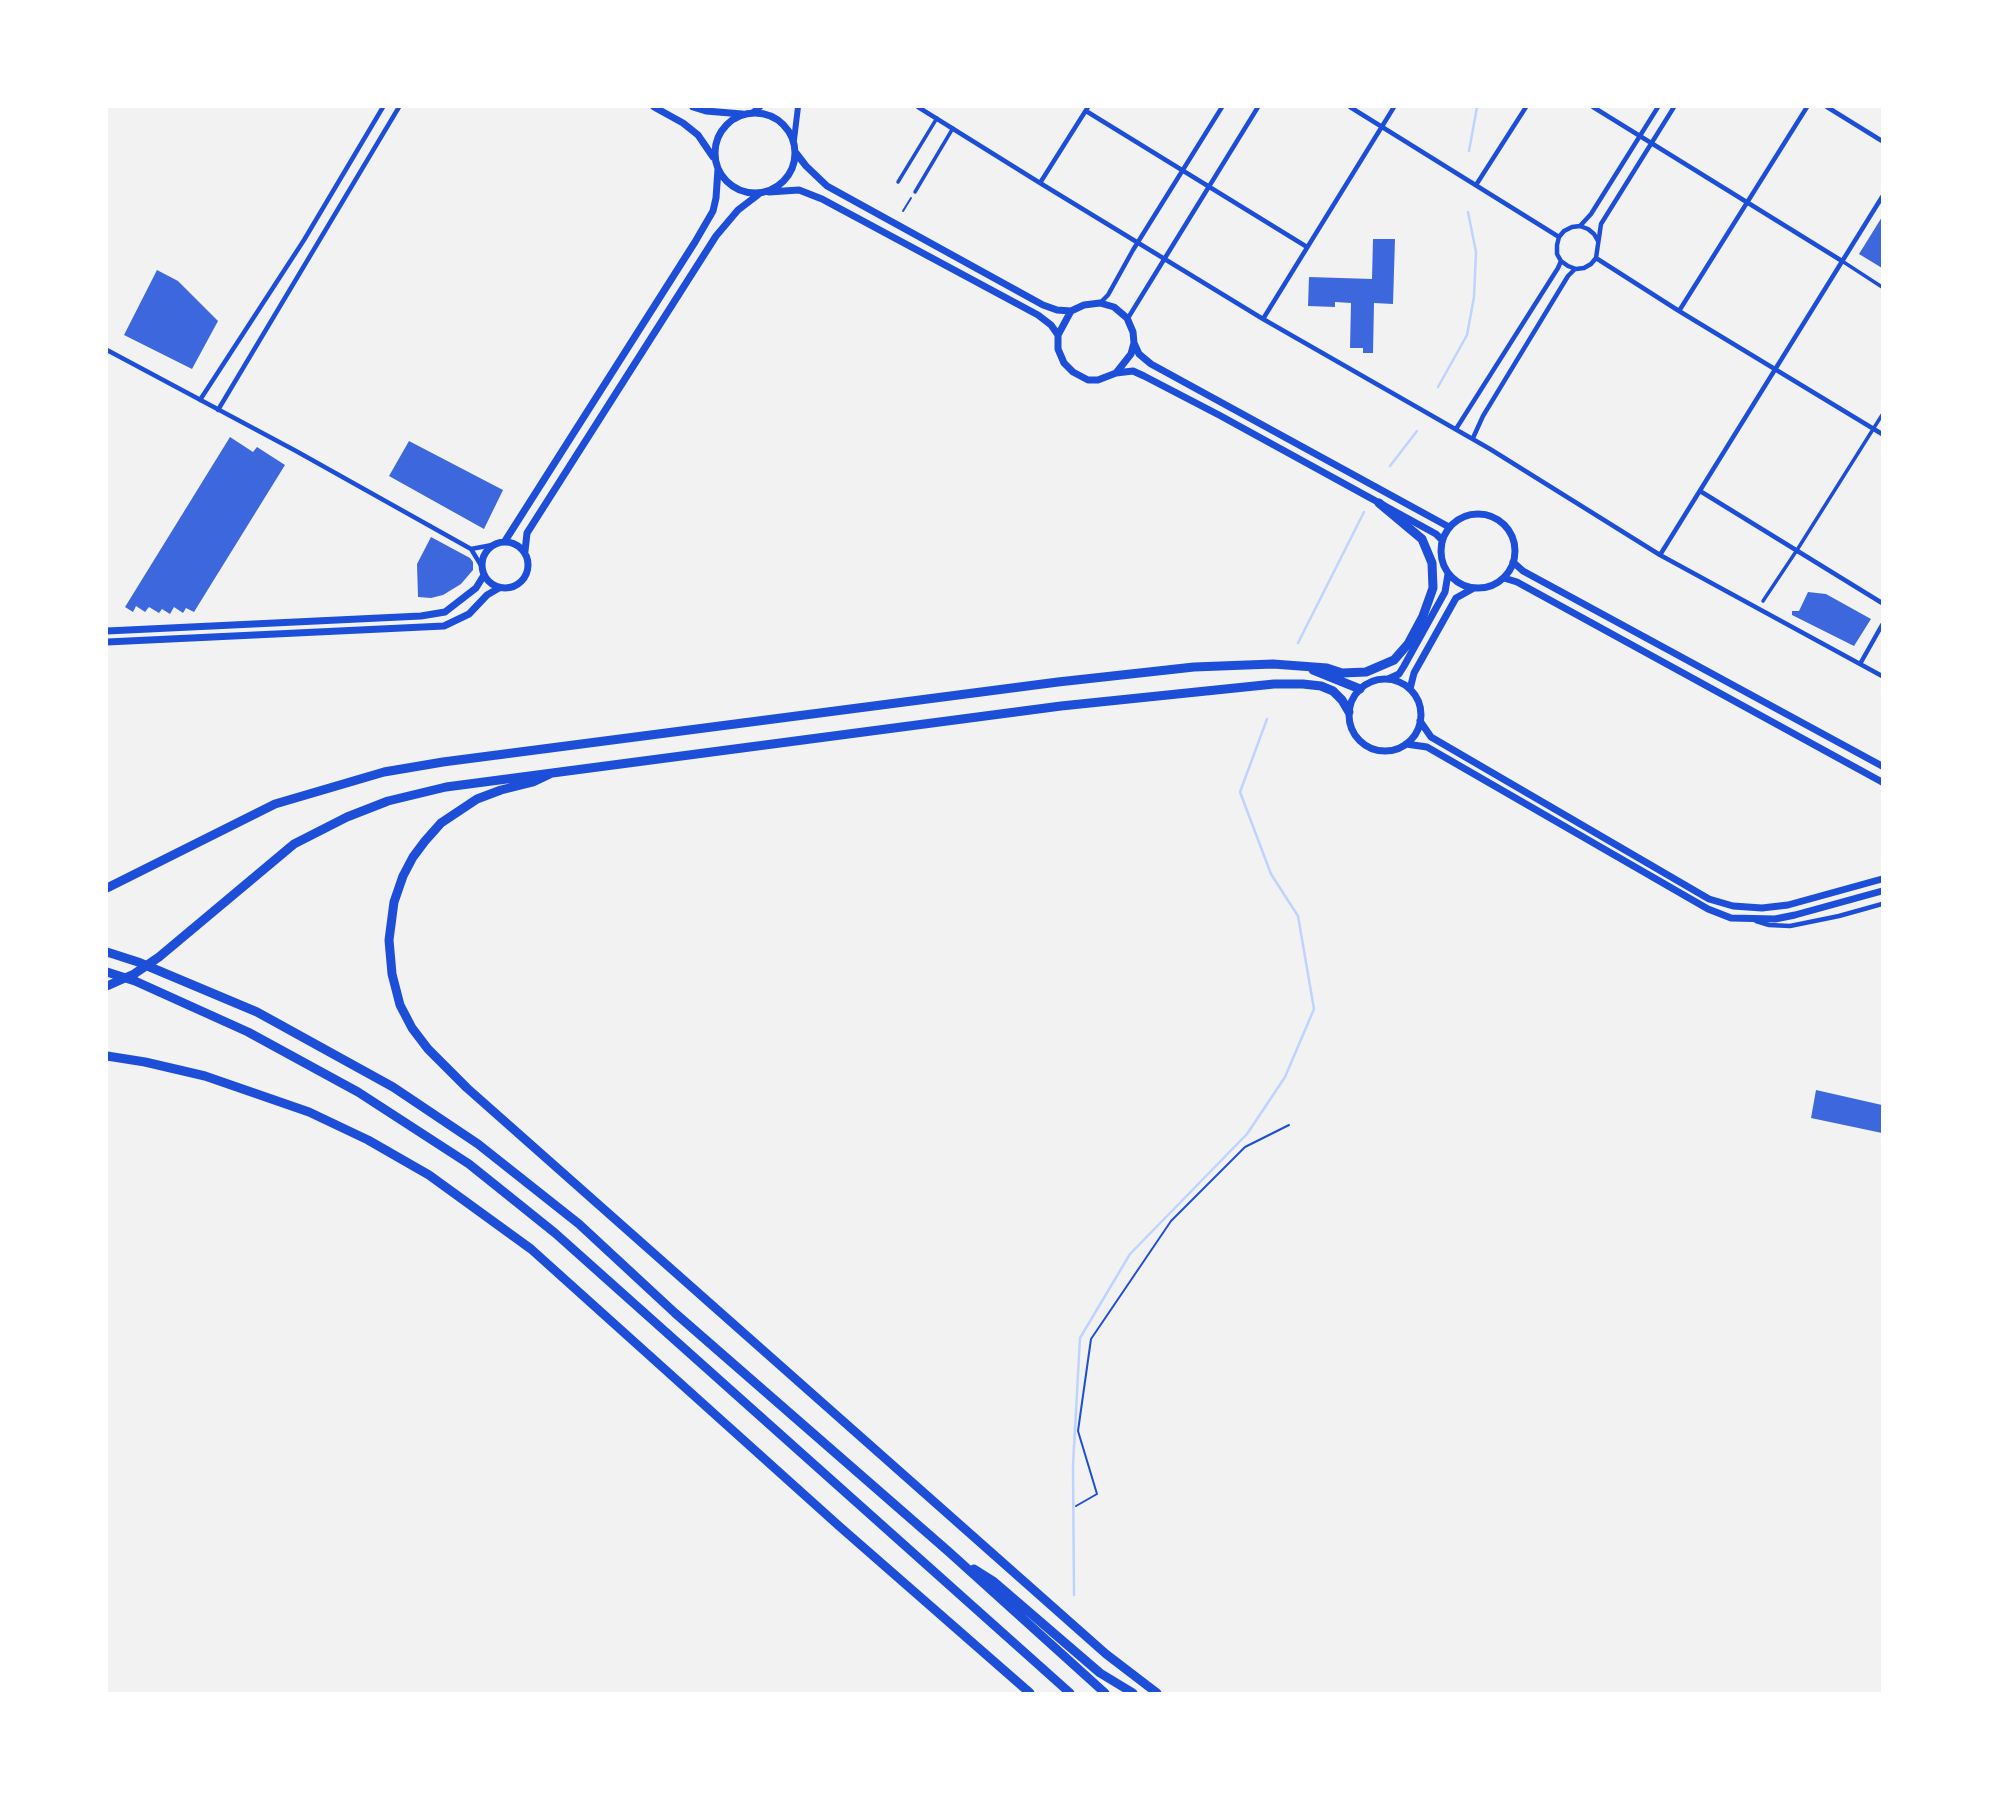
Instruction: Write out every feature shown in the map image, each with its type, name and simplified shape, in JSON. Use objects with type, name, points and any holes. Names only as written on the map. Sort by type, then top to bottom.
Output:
[{"type":"highway","points":[[107,888],[275,803],[384,772],[443,762],[1058,682],[1194,667],[1273,664],[1327,668],[1342,673],[1366,672],[1394,660],[1408,644],[1423,616],[1433,588],[1432,563],[1422,539],[1379,502]]},
{"type":"highway","points":[[1305,667],[1360,689]]},
{"type":"highway","points":[[107,986],[134,974],[159,957],[294,844],[347,817],[388,801],[446,787],[1061,706],[1274,684],[1321,686],[1333,691],[1349,712]]},
{"type":"highway","points":[[552,773],[533,782],[477,799],[441,823],[413,857],[394,902],[389,940],[392,974],[400,1005],[412,1028],[428,1049],[467,1088],[1006,1567],[1106,1654],[1157,1693]]},
{"type":"highway","points":[[107,952],[138,961],[257,1012],[393,1087],[478,1144],[579,1224],[675,1313],[949,1552],[1105,1693]]},
{"type":"highway","points":[[107,972],[135,981],[248,1032],[358,1092],[469,1164],[565,1241],[1070,1693]]},
{"type":"highway","points":[[107,1056],[205,1076],[309,1112],[368,1140],[429,1175],[531,1249],[839,1526],[1030,1693]]},
{"type":"highway","points":[[949,1552],[993,1581],[1100,1673],[1133,1693]]},
{"type":"main road","points":[[654,107],[698,135],[725,180],[735,188],[760,194],[799,190],[822,199],[1038,315],[1051,325],[1058,335]]},
{"type":"main road","points":[[693,107],[743,115]]},
{"type":"main road","points":[[752,113],[760,107]]},
{"type":"main road","points":[[769,192],[789,177],[794,166],[798,107]]},
{"type":"main road","points":[[505,541],[713,211],[716,198],[715,150],[723,128],[743,115],[765,114],[778,119],[788,128],[794,140]]},
{"type":"main road","points":[[796,153],[827,186],[1044,305],[1071,311],[1084,304],[1100,303],[1114,307],[1127,318],[1133,332],[1131,354],[1116,373]]},
{"type":"main road","points":[[107,642],[444,626],[470,614],[499,588],[514,587],[528,574],[529,564],[525,551],[527,533],[716,236],[738,209],[760,194]]},
{"type":"main road","points":[[1071,311],[1058,335],[1058,348],[1064,363],[1073,372],[1087,380],[1098,380],[1116,373],[1133,371],[1144,376],[1379,502],[1442,540]]},
{"type":"main road","points":[[1133,343],[1139,354],[1151,364],[1449,527]]},
{"type":"main road","points":[[1468,514],[1490,515],[1500,521],[1508,529],[1515,550],[1513,562],[1504,578],[1485,588],[1475,588],[1460,584],[1448,573],[1441,558],[1442,540],[1449,527],[1468,514]]},
{"type":"main road","points":[[107,631],[421,616],[445,612],[476,588],[483,571],[484,556],[492,545],[505,541],[518,545],[525,551]]},
{"type":"main road","points":[[1513,562],[1523,570],[1882,766]]},
{"type":"main road","points":[[483,571],[492,584],[499,588]]},
{"type":"main road","points":[[1420,721],[1406,744],[1384,751],[1372,749],[1362,743],[1354,734],[1349,712],[1360,689],[1399,674],[1445,592],[1448,573]]},
{"type":"main road","points":[[1504,578],[1517,582],[1882,782]]},
{"type":"main road","points":[[1410,690],[1414,673],[1456,598],[1475,588]]},
{"type":"main road","points":[[1388,679],[1404,684],[1410,690],[1418,702],[1420,721],[1431,737],[1709,899],[1734,906],[1762,908],[1788,905],[1882,879]]},
{"type":"main road","points":[[1406,744],[1427,747],[1707,909],[1731,918],[1795,915],[1882,891]]},
{"type":"street","points":[[200,400],[299,247],[383,107]]},
{"type":"street","points":[[218,410],[398,107]]},
{"type":"street","points":[[918,107],[1263,319],[1473,438],[1660,555],[1882,677]]},
{"type":"street","points":[[1100,303],[1108,295],[1222,107]]},
{"type":"street","points":[[1127,318],[1258,107]]},
{"type":"street","points":[[1350,107],[1559,237]]},
{"type":"street","points":[[1263,319],[1394,107]]},
{"type":"street","points":[[1476,186],[1527,107]]},
{"type":"street","points":[[1593,107],[1882,287]]},
{"type":"street","points":[[1580,226],[1591,215],[1658,107]]},
{"type":"street","points":[[1598,241],[1588,229],[1580,226],[1564,231],[1557,245],[1561,261],[1576,269],[1584,268],[1596,258],[1601,224],[1674,107]]},
{"type":"street","points":[[1679,311],[1807,107]]},
{"type":"street","points":[[1827,107],[1882,141]]},
{"type":"street","points":[[1040,183],[1087,109],[1307,247]]},
{"type":"street","points":[[898,182],[937,118]]},
{"type":"street","points":[[915,192],[953,128]]},
{"type":"street","points":[[1660,555],[1882,197]]},
{"type":"street","points":[[299,247],[310,255]]},
{"type":"street","points":[[1596,258],[1882,435]]},
{"type":"street","points":[[1456,429],[1561,261]]},
{"type":"street","points":[[1473,438],[1497,392],[1568,276],[1576,269]]},
{"type":"street","points":[[107,351],[471,549],[483,571]]},
{"type":"street","points":[[1763,601],[1882,415]]},
{"type":"street","points":[[1700,491],[1882,603]]},
{"type":"street","points":[[471,549],[492,545]]},
{"type":"street","points":[[1860,664],[1882,625]]},
{"type":"street","points":[[1752,919],[1769,925],[1790,926],[1882,904]]},
{"type":"path","points":[[903,211],[915,192]]},
{"type":"path","points":[[1076,1506],[1097,1494],[1078,1431],[1091,1339],[1171,1221],[1245,1147],[1289,1125]]},
{"type":"building","points":[[1882,217],[1882,268],[1859,254]]},
{"type":"building","points":[[1373,239],[1395,239],[1393,304],[1374,303],[1373,353],[1363,353],[1363,348],[1350,348],[1351,303],[1335,302],[1335,307],[1308,306],[1309,277],[1372,279]]},
{"type":"building","points":[[157,270],[178,281],[218,321],[192,369],[124,335]]},
{"type":"building","points":[[230,437],[253,452],[257,447],[285,465],[194,612],[186,608],[183,613],[174,607],[170,614],[162,609],[159,613],[149,607],[145,612],[136,606],[133,612],[125,607]]},
{"type":"building","points":[[409,441],[503,490],[484,529],[389,476]]},
{"type":"building","points":[[431,537],[470,558],[473,570],[461,584],[443,595],[418,597],[417,564]]},
{"type":"building","points":[[1808,592],[1826,594],[1871,619],[1854,646],[1792,615],[1792,611],[1799,611]]},
{"type":"building","points":[[1816,1090],[1882,1105],[1882,1133],[1811,1118]]},
{"type":"waterway","points":[[1469,151],[1477,107]]},
{"type":"waterway","points":[[1438,387],[1467,335],[1474,297],[1476,252],[1468,212]]},
{"type":"waterway","points":[[1390,466],[1417,431]]},
{"type":"waterway","points":[[1298,643],[1364,512]]},
{"type":"waterway","points":[[1074,1595],[1073,1465],[1080,1338],[1130,1254],[1247,1134],[1285,1077],[1314,1009],[1298,916],[1271,874],[1240,792],[1267,719]]}]
